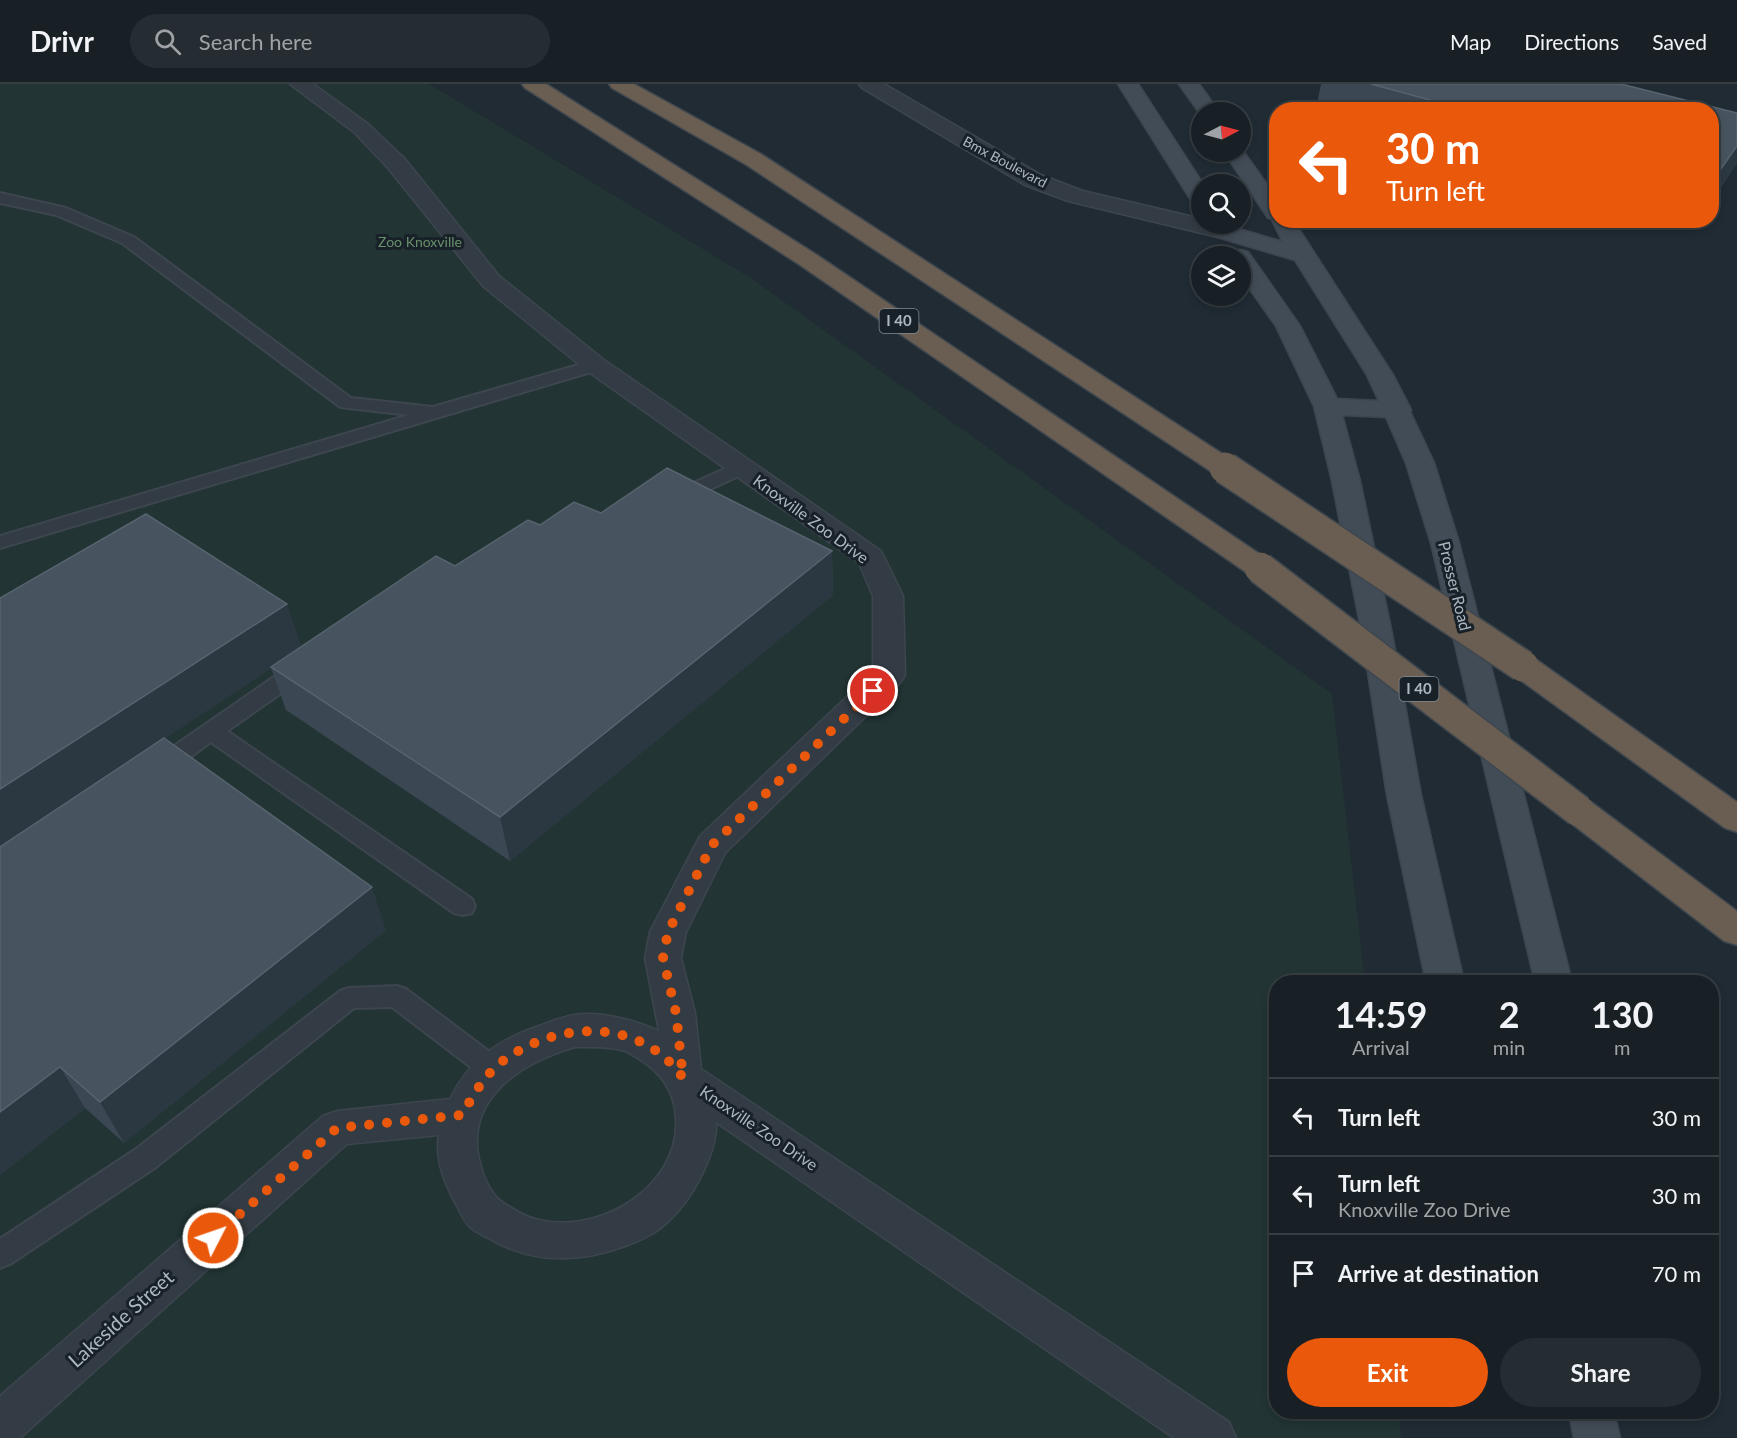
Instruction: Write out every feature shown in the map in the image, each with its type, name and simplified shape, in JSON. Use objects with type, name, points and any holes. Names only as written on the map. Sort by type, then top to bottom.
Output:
[{"type":"highway","name":"I 40","points":[[532,84],[640,150],[880,308],[1260,568],[1737,930]]},
{"type":"highway","points":[[619,84],[753,159],[1225,468],[1523,666],[1737,819]]},
{"type":"street","name":"Knoxville Zoo Drive","points":[[300,84],[361,128],[396,163],[491,281],[595,365],[871,558],[888,596],[889,675],[712,845],[668,932],[663,958],[676,1013],[683,1078],[1013,1299],[1213,1438]]},
{"type":"street","name":"Bmx Boulevard","points":[[869,84],[1033,180],[1076,196],[1191,221]]},
{"type":"street","points":[[1128,84],[1191,183]]},
{"type":"street","points":[[1189,84],[1202,102]]},
{"type":"street","points":[[1242,162],[1269,203]]},
{"type":"street","name":"Prosser Road","points":[[1286,228],[1349,323],[1398,410],[1420,463],[1445,543],[1552,975]]},
{"type":"street","points":[[1241,234],[1304,255]]},
{"type":"street","points":[[1251,273],[1288,326],[1327,406],[1351,504],[1377,634],[1404,795],[1443,975]]},
{"type":"street","points":[[1327,406],[1398,410]]},
{"type":"street","points":[[575,1031],[611,1032],[645,1042],[672,1061],[683,1078],[690,1088],[698,1118],[693,1155],[673,1189],[642,1218],[603,1236],[559,1242],[538,1238],[518,1234],[485,1213],[464,1184],[456,1148],[462,1115],[479,1084],[506,1058],[539,1041],[575,1031]]},
{"type":"street","name":"Lakeside Street","points":[[0,1426],[337,1128],[462,1115]]},
{"type":"street","points":[[1593,1419],[1597,1438]]},
{"type":"lane","points":[[0,198],[61,211],[128,240],[346,403],[437,412]]},
{"type":"lane","points":[[0,542],[595,365]]},
{"type":"lane","points":[[654,506],[688,494],[740,468]]},
{"type":"lane","points":[[146,777],[318,657]]},
{"type":"lane","points":[[211,731],[464,906]]},
{"type":"lane","points":[[0,1255],[146,1158],[350,998],[397,996],[494,1070]]},
{"type":"green space","name":"Zoo Knoxville","points":[[0,84],[429,84],[751,278],[1332,694],[1364,975],[1269,975],[1269,1419],[1399,1419],[1401,1438],[0,1438]]},
{"type":"building","points":[[1371,84],[1621,84],[1693,102],[1437,102]]},
{"type":"building","points":[[1719,108],[1737,113],[1737,146],[1719,172]]},
{"type":"building","points":[[667,468],[832,551],[500,817],[271,667],[436,556],[455,566],[528,520],[540,525],[574,502],[601,513]]},
{"type":"building","points":[[146,514],[287,604],[0,789],[0,598]]},
{"type":"building","points":[[164,738],[372,887],[100,1102],[60,1067],[0,1112],[0,847]]},
{"type":"route","points":[[213,1238],[337,1128],[462,1115],[479,1084],[506,1058],[539,1041],[575,1031],[611,1032],[645,1042],[672,1061],[683,1078],[676,1013],[663,958],[668,932],[712,845],[873,691]]}]
